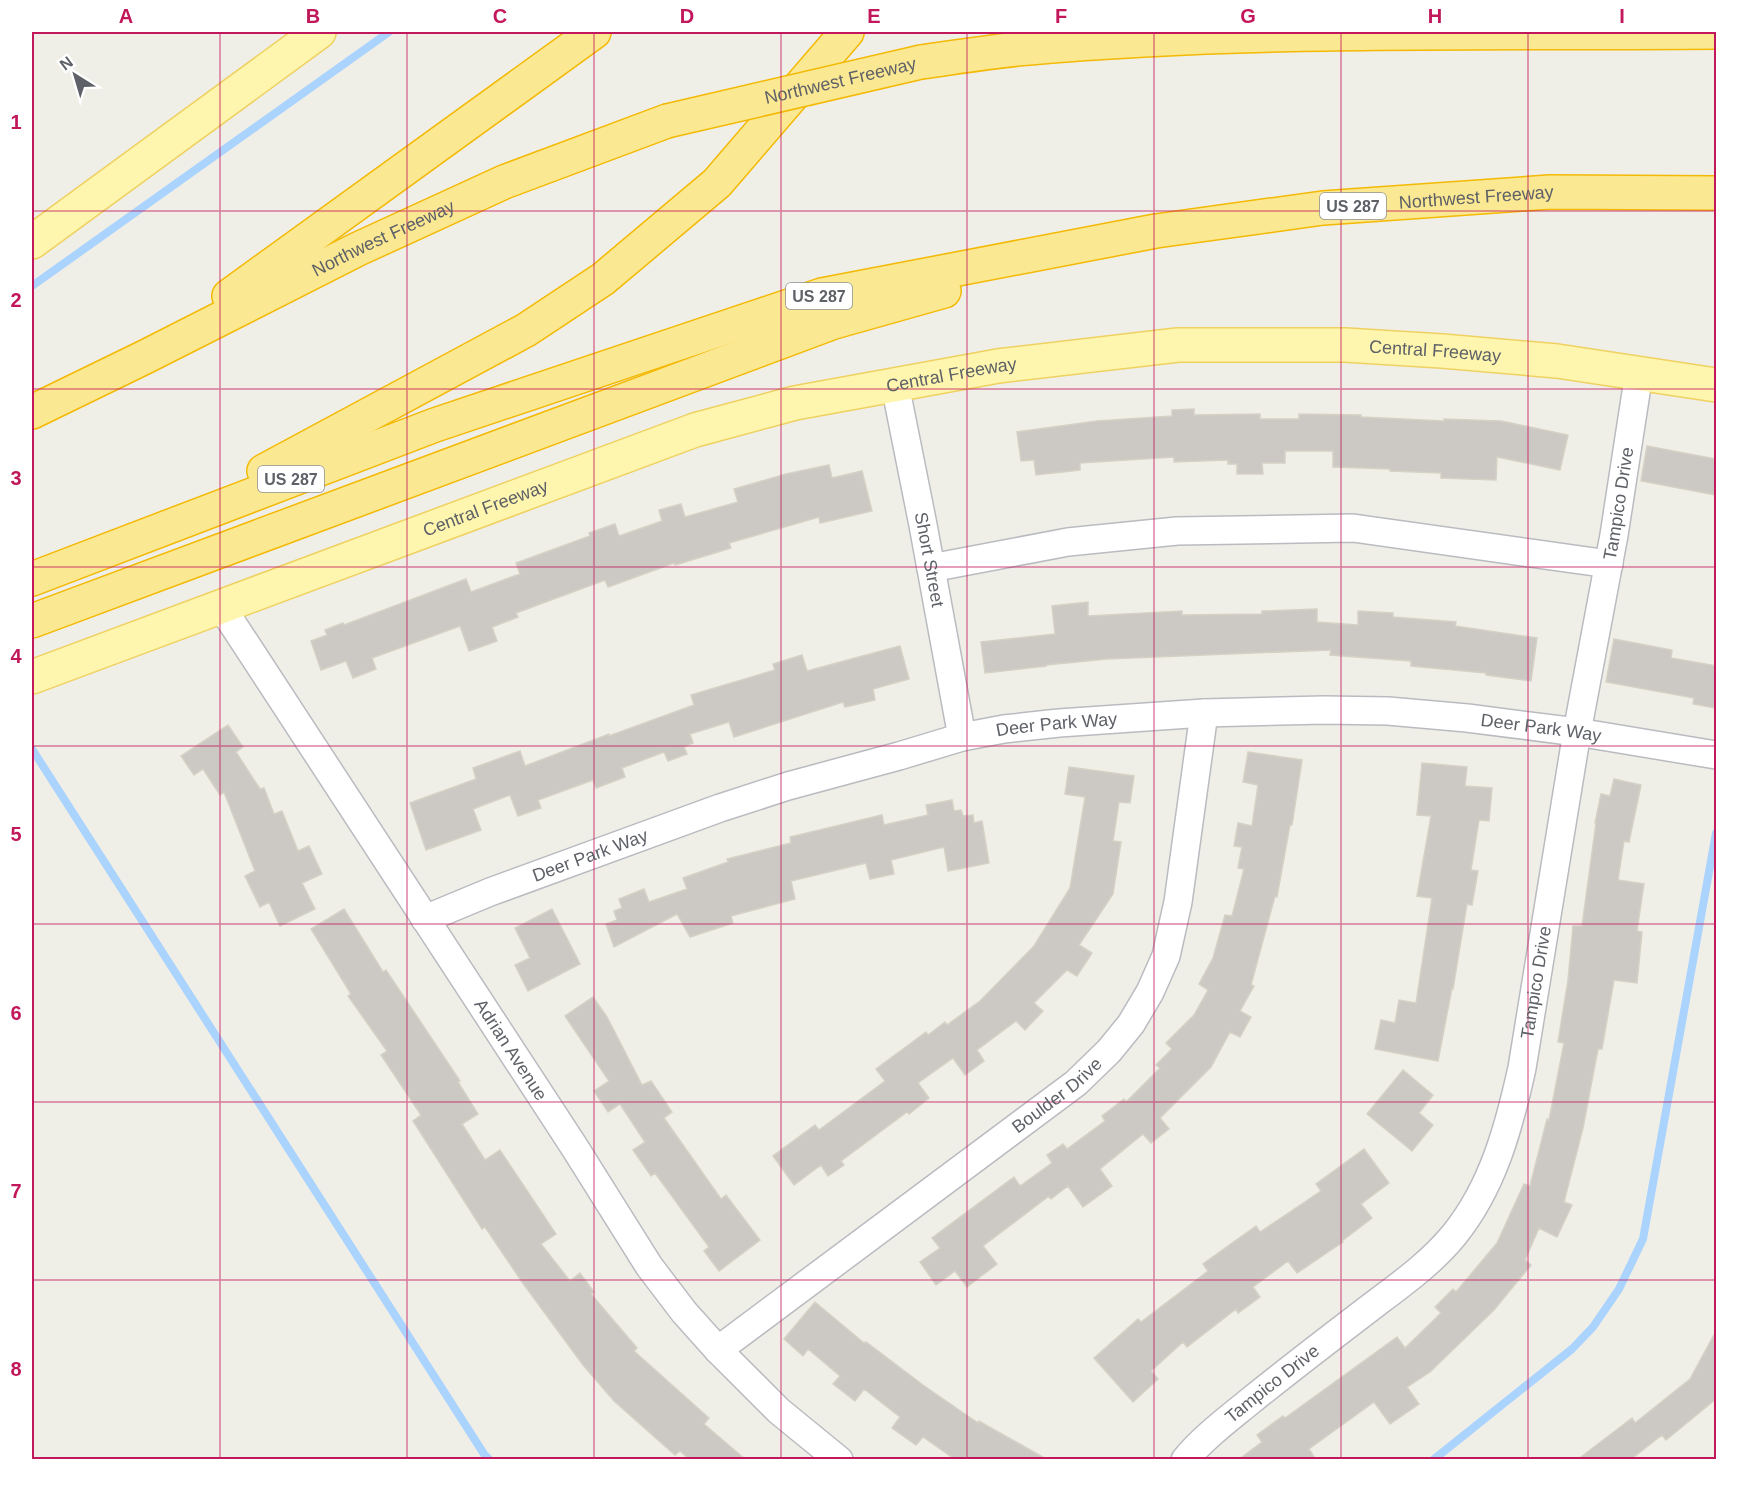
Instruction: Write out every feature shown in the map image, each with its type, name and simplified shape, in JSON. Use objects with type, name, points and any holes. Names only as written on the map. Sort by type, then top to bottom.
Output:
[{"type":"highway","points":[[145,357],[594,32]]},
{"type":"highway","points":[[146,534],[526,330],[603,279],[717,183],[847,32]]},
{"type":"highway","name":"Northwest Freeway","points":[[32,412],[358,249],[504,182],[666,121],[921,62],[1027,48],[1190,37],[1716,32]]},
{"type":"highway","name":"Northwest Freeway","points":[[32,579],[435,425],[822,295],[1156,231],[1323,208],[1550,192],[1716,193]]},
{"type":"highway","points":[[32,621],[834,322],[1156,231]]},
{"type":"main road","points":[[32,242],[319,32]]},
{"type":"main road","name":"Central Freeway","points":[[32,677],[695,430],[795,403],[998,366],[1178,345],[1366,346],[1557,361],[1716,386]]},
{"type":"street","name":"Tampico Drive","points":[[1185,1460],[1219,1427],[1268,1387],[1424,1267],[1454,1234],[1481,1194],[1498,1156],[1511,1119],[1522,1068],[1577,732],[1609,564],[1639,373]]},
{"type":"street","name":"Short Street","points":[[895,385],[962,737]]},
{"type":"street","points":[[931,568],[1068,542],[1177,531],[1353,528],[1609,564]]},
{"type":"street","name":"Adrian Avenue","points":[[221,606],[575,1148],[649,1266],[684,1312],[718,1350],[779,1411],[839,1460]]},
{"type":"street","name":"Deer Park Way","points":[[424,919],[490,892],[720,808],[788,786],[962,737],[1004,729],[1204,713],[1388,711],[1577,732],[1716,755]]},
{"type":"street","name":"Boulder Drive","points":[[718,1350],[1068,1089],[1109,1051],[1131,1024],[1150,992],[1166,956],[1178,902],[1204,713]]},
{"type":"building","points":[[1194,409],[1194,415],[1260,414],[1260,419],[1299,419],[1299,414],[1361,415],[1361,417],[1444,421],[1444,419],[1501,421],[1568,435],[1560,470],[1497,457],[1496,480],[1441,478],[1441,473],[1333,467],[1333,451],[1285,451],[1285,463],[1262,463],[1263,474],[1237,474],[1237,464],[1228,464],[1228,460],[1174,462],[1174,457],[1080,463],[1080,470],[1036,475],[1034,460],[1021,461],[1017,432],[1097,421],[1172,416],[1172,410]]},
{"type":"building","points":[[1647,446],[1716,459],[1716,495],[1641,481]]},
{"type":"building","points":[[829,465],[832,478],[862,471],[872,511],[820,523],[819,517],[729,543],[731,548],[675,565],[674,563],[608,587],[605,580],[516,613],[518,617],[492,627],[497,641],[469,651],[460,626],[372,658],[376,669],[353,678],[346,661],[321,670],[311,641],[327,635],[325,630],[466,579],[471,592],[520,574],[516,563],[590,536],[589,533],[615,524],[619,536],[662,521],[659,510],[681,504],[685,517],[738,502],[734,489],[786,474]]},
{"type":"building","points":[[1088,602],[1088,616],[1182,611],[1182,615],[1262,614],[1262,611],[1317,609],[1317,622],[1358,625],[1358,611],[1393,613],[1393,617],[1456,622],[1455,626],[1537,638],[1531,681],[1486,675],[1486,673],[1411,666],[1411,661],[1330,655],[1331,650],[1107,659],[985,673],[981,642],[1055,634],[1052,606]]},
{"type":"building","points":[[1614,639],[1672,650],[1671,658],[1716,666],[1716,708],[1693,704],[1694,698],[1606,682]]},
{"type":"building","points":[[900,646],[909,679],[873,689],[875,700],[845,707],[843,702],[734,737],[729,722],[690,734],[693,743],[684,747],[687,754],[668,761],[664,752],[622,768],[625,777],[596,788],[593,780],[538,800],[541,808],[518,816],[510,795],[473,809],[481,830],[426,850],[410,803],[476,779],[473,768],[520,751],[525,766],[694,705],[691,695],[775,670],[773,664],[802,655],[807,671]]},
{"type":"building","points":[[228,725],[243,747],[236,752],[260,789],[264,788],[274,814],[282,811],[298,851],[309,846],[322,874],[302,883],[315,909],[280,926],[269,902],[260,907],[245,876],[255,871],[224,792],[220,795],[203,769],[194,775],[181,756]]},
{"type":"building","points":[[1248,752],[1302,760],[1292,825],[1290,825],[1277,897],[1275,896],[1251,985],[1254,986],[1240,1011],[1251,1017],[1240,1037],[1230,1032],[1211,1067],[1160,1118],[1169,1129],[1151,1143],[1143,1134],[1100,1169],[1112,1186],[1083,1207],[1068,1186],[1051,1199],[1049,1196],[983,1246],[997,1264],[967,1287],[955,1271],[936,1285],[920,1262],[940,1248],[932,1238],[1014,1177],[1020,1186],[1052,1163],[1047,1155],[1063,1144],[1067,1149],[1105,1121],[1102,1116],[1124,1099],[1126,1102],[1160,1068],[1156,1065],[1172,1049],[1166,1043],[1194,1015],[1208,990],[1199,984],[1213,958],[1225,915],[1232,916],[1244,869],[1238,868],[1242,847],[1234,846],[1238,823],[1252,826],[1258,785],[1243,782]]},
{"type":"building","points":[[1422,763],[1467,767],[1465,786],[1492,788],[1489,821],[1479,820],[1471,870],[1478,871],[1472,905],[1467,904],[1438,1061],[1375,1049],[1381,1020],[1395,1023],[1399,1000],[1416,1003],[1432,898],[1417,896],[1431,816],[1417,815]]},
{"type":"building","points":[[1069,767],[1134,776],[1130,803],[1119,802],[1113,841],[1121,842],[1113,894],[1079,945],[1092,953],[1077,976],[1067,970],[1034,1003],[1043,1011],[1025,1030],[1016,1021],[977,1050],[984,1061],[965,1075],[953,1058],[918,1083],[929,1098],[841,1161],[844,1165],[828,1176],[821,1165],[794,1185],[773,1156],[815,1125],[819,1130],[885,1081],[876,1069],[926,1032],[928,1035],[945,1022],[947,1025],[980,1001],[1034,946],[1070,888],[1085,797],[1065,794]]},
{"type":"building","points":[[1614,779],[1641,785],[1629,842],[1624,841],[1618,880],[1644,884],[1637,931],[1642,932],[1637,983],[1614,980],[1602,1049],[1598,1049],[1583,1128],[1564,1202],[1572,1205],[1557,1237],[1539,1228],[1525,1260],[1531,1265],[1494,1310],[1430,1372],[1407,1387],[1419,1404],[1390,1424],[1374,1402],[1309,1449],[1316,1460],[1238,1460],[1262,1442],[1257,1435],[1283,1416],[1285,1418],[1397,1337],[1405,1348],[1441,1313],[1435,1307],[1453,1289],[1456,1292],[1497,1243],[1524,1184],[1530,1186],[1547,1119],[1549,1120],[1564,1043],[1558,1042],[1568,980],[1573,926],[1582,926],[1595,823],[1601,794],[1610,796]]},
{"type":"building","points":[[952,800],[954,811],[961,810],[963,816],[973,815],[974,823],[982,821],[989,863],[948,871],[944,847],[891,860],[894,874],[870,879],[866,863],[791,881],[795,899],[731,916],[733,923],[690,937],[677,914],[614,947],[606,924],[617,920],[614,911],[622,908],[619,899],[644,889],[649,902],[687,889],[683,878],[728,862],[727,859],[791,843],[790,837],[882,815],[884,825],[928,815],[926,805]]},
{"type":"building","points":[[344,909],[383,972],[386,970],[460,1081],[458,1082],[478,1114],[462,1124],[485,1160],[500,1150],[556,1234],[541,1244],[570,1281],[580,1273],[594,1292],[591,1294],[637,1348],[634,1351],[709,1418],[704,1424],[746,1460],[690,1460],[680,1451],[675,1455],[614,1401],[583,1365],[485,1227],[482,1229],[413,1121],[421,1115],[381,1055],[387,1051],[348,996],[351,994],[311,929]]},
{"type":"building","points":[[552,909],[580,964],[528,991],[515,965],[530,958],[515,928]]},
{"type":"building","points":[[593,997],[607,1017],[642,1085],[651,1081],[672,1112],[664,1118],[721,1199],[726,1195],[760,1240],[719,1271],[704,1251],[709,1247],[655,1173],[651,1176],[633,1150],[645,1142],[620,1104],[608,1112],[594,1091],[609,1081],[565,1016]]},
{"type":"building","points":[[1403,1070],[1433,1095],[1419,1113],[1433,1125],[1412,1151],[1367,1114]]},
{"type":"building","points":[[1364,1149],[1389,1183],[1361,1204],[1372,1218],[1343,1242],[1297,1273],[1288,1261],[1253,1287],[1260,1297],[1238,1313],[1236,1309],[1187,1347],[1183,1342],[1151,1371],[1158,1379],[1133,1402],[1094,1358],[1138,1319],[1141,1322],[1208,1271],[1203,1264],[1256,1226],[1260,1232],[1321,1191],[1316,1184]]},
{"type":"building","points":[[815,1302],[864,1343],[866,1342],[978,1423],[979,1421],[1048,1460],[956,1460],[923,1437],[916,1445],[892,1428],[900,1417],[864,1389],[855,1401],[833,1384],[840,1376],[808,1349],[803,1356],[784,1339]]},
{"type":"building","points":[[1716,1331],[1716,1399],[1666,1440],[1662,1435],[1630,1460],[1577,1460],[1632,1418],[1635,1423],[1690,1379]]},
{"type":"waterway","points":[[32,286],[389,32]]},
{"type":"waterway","points":[[32,749],[490,1460]]},
{"type":"waterway","points":[[1433,1460],[1572,1349],[1593,1327],[1619,1289],[1643,1239],[1716,833]]}]
